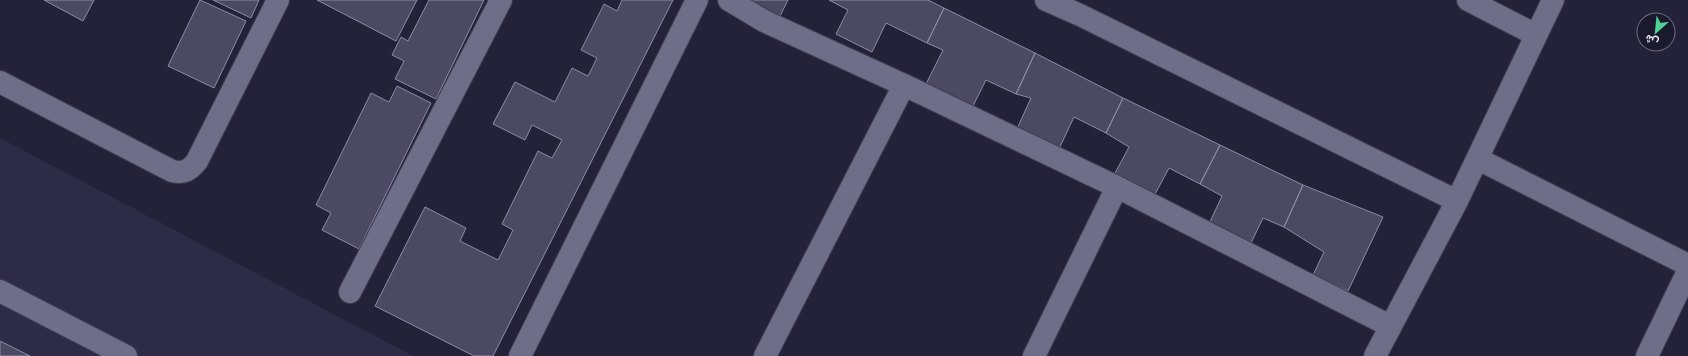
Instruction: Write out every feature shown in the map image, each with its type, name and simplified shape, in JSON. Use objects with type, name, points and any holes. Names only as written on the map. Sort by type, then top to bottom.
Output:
[{"type":"street","points":[[0,82],[172,171],[183,172],[191,169],[197,161],[278,0]]},
{"type":"street","points":[[350,292],[501,0]]},
{"type":"street","points":[[520,356],[697,0]]},
{"type":"street","points":[[728,0],[764,21],[904,85],[1117,187],[1390,326]]},
{"type":"street","points":[[1046,0],[1080,15],[1457,201]]},
{"type":"street","points":[[1468,0],[1536,35]]},
{"type":"street","points":[[1374,356],[1457,201],[1553,0]]},
{"type":"street","points":[[765,356],[904,85]]},
{"type":"street","points":[[1478,159],[1688,265]]},
{"type":"street","points":[[1034,356],[1117,187]]},
{"type":"street","points":[[1647,356],[1688,270]]},
{"type":"street","points":[[0,291],[126,356]]},
{"type":"shaded area","points":[[0,138],[413,356],[0,356]]},
{"type":"building","points":[[44,0],[94,0],[83,21]]},
{"type":"building","points":[[200,0],[246,21],[214,88],[168,66]]},
{"type":"building","points":[[213,0],[259,0],[251,18]]},
{"type":"building","points":[[317,0],[417,0],[396,41]]},
{"type":"building","points":[[429,0],[484,0],[436,99],[395,79],[404,61],[392,55],[401,37],[408,41]]},
{"type":"building","points":[[622,0],[673,0],[493,356],[474,356],[375,306],[425,207],[466,228],[460,241],[498,260],[513,230],[502,224],[538,151],[552,158],[562,140],[532,125],[525,140],[493,124],[515,82],[555,102],[572,68],[588,76],[597,58],[581,50],[604,4],[617,11]]},
{"type":"building","points":[[742,0],[788,0],[779,18]]},
{"type":"building","points":[[829,0],[928,0],[944,8],[927,43],[886,23],[872,52],[836,34],[848,10]]},
{"type":"building","points":[[944,8],[1035,53],[1016,94],[986,80],[972,108],[925,86],[943,50],[927,43]]},
{"type":"building","points":[[1035,53],[1123,98],[1106,133],[1074,117],[1058,151],[1016,131],[1031,98],[1016,94]]},
{"type":"building","points":[[397,86],[431,103],[359,249],[322,230],[331,213],[316,205],[371,93],[389,102]]},
{"type":"building","points":[[1123,98],[1220,145],[1200,184],[1169,168],[1154,196],[1114,175],[1129,147],[1106,133]]},
{"type":"building","points":[[1220,145],[1303,185],[1284,227],[1263,218],[1251,243],[1209,224],[1222,196],[1200,184]]},
{"type":"building","points":[[1303,185],[1383,217],[1348,291],[1313,275],[1324,252],[1284,227]]},
{"type":"building","points":[[0,341],[30,356],[0,356]]}]
